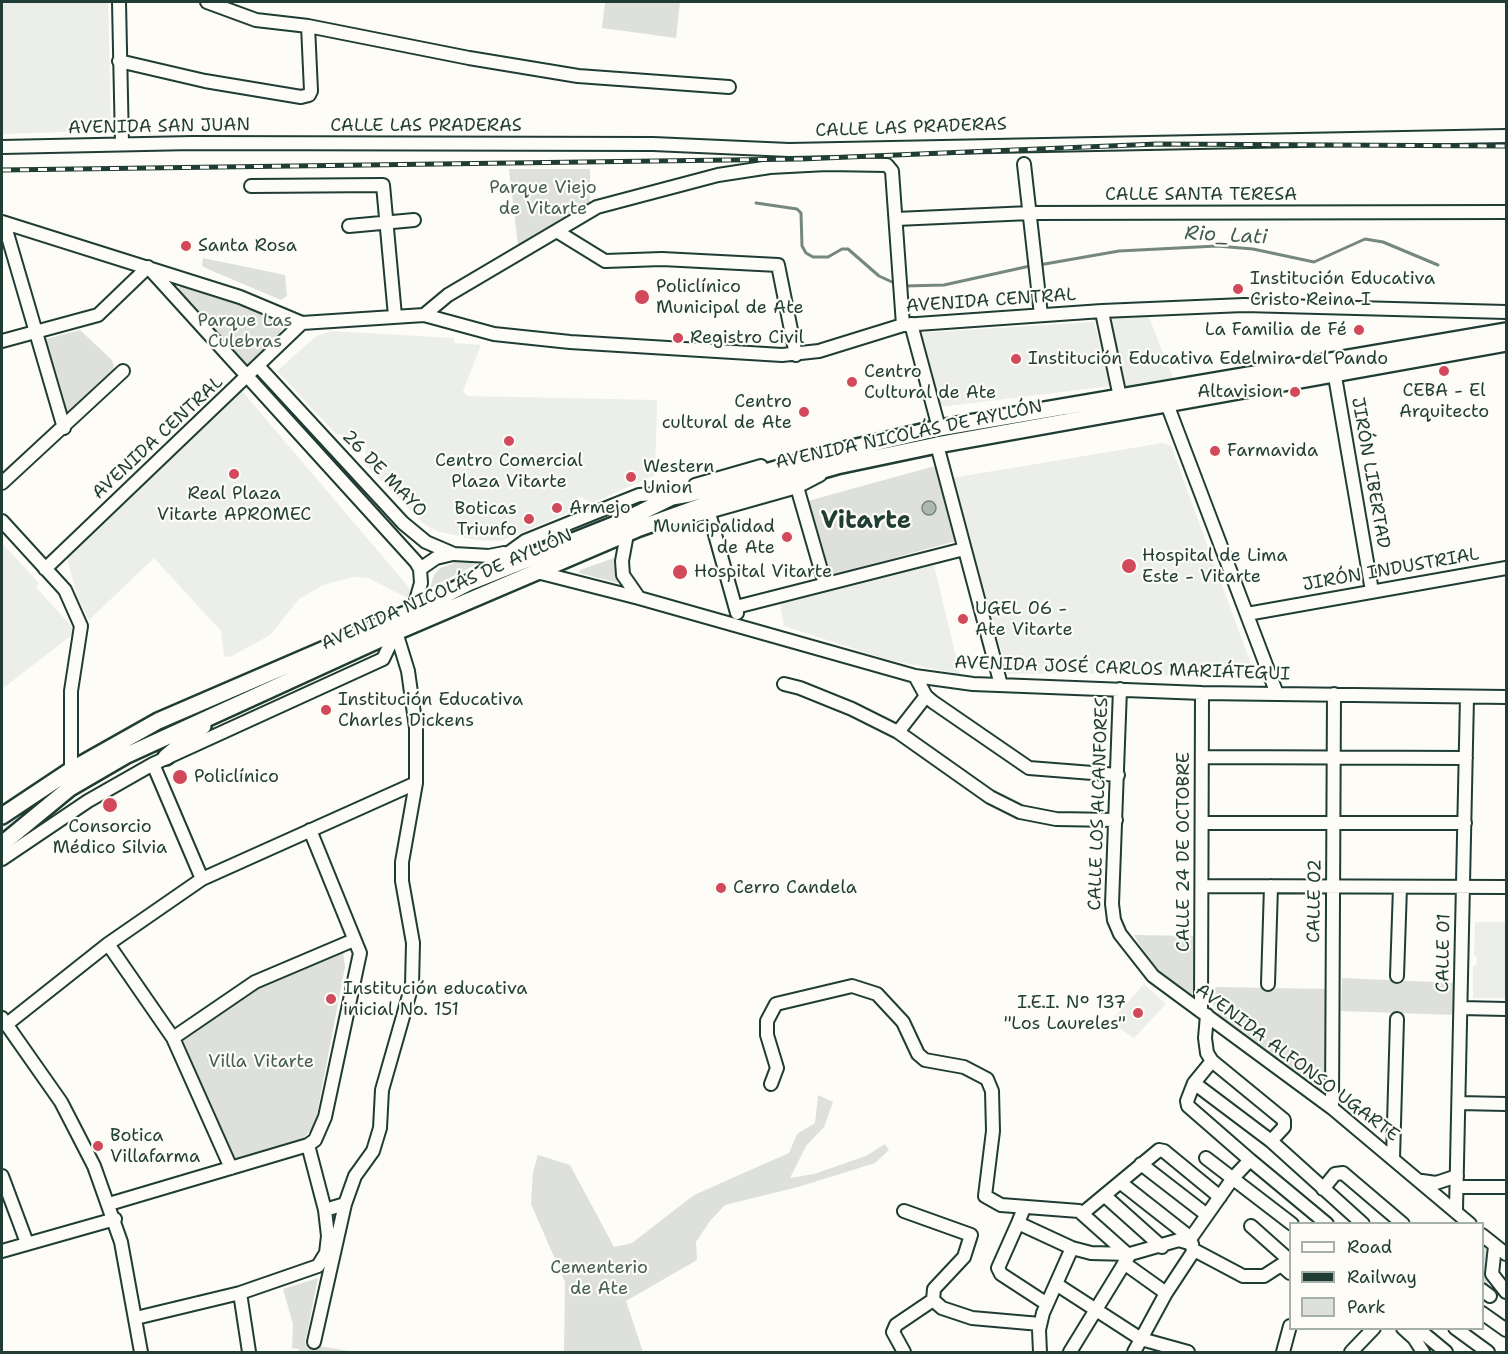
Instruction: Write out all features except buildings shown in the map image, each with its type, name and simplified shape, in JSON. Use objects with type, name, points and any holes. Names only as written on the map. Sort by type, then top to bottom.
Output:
[{"type":"main road","name":"AVENIDA NICOLÁS DE AYLLÓN","points":[[2,813],[71,770],[158,721],[413,610],[468,583],[621,522],[672,497],[689,495],[836,459],[937,446],[1167,404],[1506,331]]},
{"type":"main road","name":"AVENIDA NICOLÁS DE AYLLÓN","points":[[2,844],[70,788],[125,756],[396,632],[632,532],[836,459],[939,428],[1120,397],[1506,343]]},
{"type":"main road","points":[[159,761],[216,714]]},
{"type":"street","points":[[118,2],[122,144]]},
{"type":"street","points":[[207,2],[256,20],[308,26],[469,58],[578,75],[729,87]]},
{"type":"street","points":[[118,61],[205,81],[302,97],[309,95],[311,91],[308,26]]},
{"type":"street","name":"CALLE LAS PRADERAS","points":[[317,144],[653,144],[789,150],[1026,143],[1506,136]]},
{"type":"street","name":"AVENIDA SAN JUAN","points":[[2,147],[122,144],[317,144]]},
{"type":"street","points":[[424,315],[437,304],[592,209],[638,194],[718,175],[770,168],[827,164],[887,165],[892,171],[907,325],[939,428]]},
{"type":"street","points":[[1024,164],[1041,315]]},
{"type":"street","points":[[251,186],[383,185],[395,316]]},
{"type":"street","name":"CALLE SANTA TERESA","points":[[896,219],[1030,213],[1506,212]]},
{"type":"street","points":[[349,226],[414,220]]},
{"type":"street","points":[[3,223],[240,297],[302,323]]},
{"type":"street","points":[[3,223],[64,428]]},
{"type":"street","points":[[558,231],[605,261],[662,260],[778,265],[796,355]]},
{"type":"street","points":[[2,341],[98,315],[148,267]]},
{"type":"street","name":"26 DE MAYO","points":[[148,267],[420,569]]},
{"type":"street","points":[[437,304],[442,320]]},
{"type":"street","name":"AVENIDA CENTRAL","points":[[45,569],[249,377],[302,323],[424,315],[494,334],[570,342],[796,355],[907,325],[1041,315],[1244,305],[1506,312]]},
{"type":"street","points":[[1103,317],[1120,397]]},
{"type":"street","name":"26 DE MAYO","points":[[259,367],[403,523],[426,542],[454,554],[489,556],[508,552]]},
{"type":"street","name":"JIRÓN LIBERTAD","points":[[1334,367],[1372,591]]},
{"type":"street","points":[[2,483],[123,371]]},
{"type":"street","points":[[1167,404],[1277,694]]},
{"type":"street","points":[[937,446],[1001,685]]},
{"type":"street","points":[[639,598],[623,574],[621,561],[632,532],[797,488],[836,459]]},
{"type":"street","points":[[797,488],[825,584]]},
{"type":"street","points":[[468,583],[525,541],[639,495],[658,494],[672,497]]},
{"type":"street","points":[[709,513],[741,626]]},
{"type":"street","points":[[2,521],[65,590],[81,626],[71,691],[71,770]]},
{"type":"street","points":[[736,607],[964,549]]},
{"type":"street","points":[[413,610],[420,590],[420,569],[436,558],[454,554]]},
{"type":"street","name":"JIRÓN INDUSTRIAL","points":[[1247,614],[1506,568]]},
{"type":"street","name":"AVENIDA JOSÉ CARLOS MARIÁTEGUI","points":[[537,572],[741,626],[915,676],[1001,685],[1202,693],[1506,697]]},
{"type":"street","points":[[2,859],[88,801],[159,761],[383,659],[396,632]]},
{"type":"street","points":[[314,1342],[345,1204],[355,1176],[373,1152],[380,1128],[382,1090],[412,985],[413,943],[402,881],[402,862],[416,783],[416,728],[408,671],[396,632]]},
{"type":"street","points":[[915,676],[926,696],[1029,768],[1118,775]]},
{"type":"street","points":[[784,684],[852,709],[898,732],[982,792],[1020,812],[1056,819],[1116,820]]},
{"type":"street","name":"CALLE LOS ALCANFORES","points":[[1114,920],[1112,904],[1120,689]]},
{"type":"street","name":"CALLE 24 DE OCTOBRE","points":[[1202,693],[1204,1013],[1207,1053],[1212,1061]]},
{"type":"street","name":"CALLE 02","points":[[1332,1108],[1334,694]]},
{"type":"street","points":[[898,732],[926,696]]},
{"type":"street","name":"CALLE 01","points":[[1456,1210],[1467,697]]},
{"type":"street","points":[[1202,758],[1466,758]]},
{"type":"street","points":[[159,761],[202,879]]},
{"type":"street","points":[[141,1353],[136,1318],[110,1204],[76,1128],[46,1078],[4,1021],[108,944],[202,879],[416,783]]},
{"type":"street","points":[[1202,823],[1465,823]]},
{"type":"street","points":[[110,1204],[308,1145],[315,1140],[325,1117],[360,953],[310,830]]},
{"type":"street","points":[[1202,886],[1506,887]]},
{"type":"street","points":[[1268,984],[1271,886]]},
{"type":"street","points":[[1397,976],[1400,887]]},
{"type":"street","name":"AVENIDA ALFONSO UGARTE","points":[[1114,920],[1120,934],[1153,976],[1332,1108],[1468,1222]]},
{"type":"street","points":[[173,1038],[255,982],[354,940]]},
{"type":"street","points":[[108,944],[173,1038],[231,1168]]},
{"type":"street","points":[[771,1084],[777,1068],[767,1035],[767,1021],[776,1004],[852,986],[877,994],[903,1022],[918,1054],[925,1060],[964,1067],[987,1079],[992,1091],[993,1131],[984,1187],[985,1196],[1001,1205],[1073,1209],[1083,1213],[1166,1293]]},
{"type":"street","points":[[1461,1008],[1506,1009]]},
{"type":"street","points":[[1393,1158],[1397,1019]]},
{"type":"street","points":[[1271,1141],[1284,1127],[1284,1120],[1212,1061],[1194,1083],[1187,1101],[1188,1106],[1319,1221]]},
{"type":"street","points":[[1194,1083],[1271,1141],[1361,1222]]},
{"type":"street","points":[[1458,1102],[1506,1104]]},
{"type":"street","points":[[136,1318],[240,1293],[318,1266],[326,1253],[328,1236],[308,1145]]},
{"type":"street","points":[[1083,1213],[1161,1150],[1220,1197]]},
{"type":"street","points":[[1206,1158],[1289,1222]]},
{"type":"street","points":[[1134,1353],[1207,1215],[1233,1178],[1250,1160]]},
{"type":"street","points":[[1141,1164],[1207,1215]]},
{"type":"street","points":[[1323,1189],[1335,1174],[1342,1173],[1401,1222]]},
{"type":"street","points":[[2,1176],[27,1243]]},
{"type":"street","points":[[1421,1181],[1436,1183],[1457,1181],[1506,1187]]},
{"type":"street","points":[[1121,1183],[1191,1243],[1243,1276],[1264,1276],[1287,1262],[1251,1226]]},
{"type":"street","points":[[1105,1196],[1162,1247]]},
{"type":"street","points":[[324,1210],[345,1204]]},
{"type":"street","points":[[1024,1208],[998,1268],[1001,1274],[1047,1304]]},
{"type":"street","points":[[904,1211],[971,1235],[964,1257],[934,1289],[933,1300]]},
{"type":"street","points":[[2,1251],[115,1219]]},
{"type":"street","points":[[1018,1223],[1071,1248],[1103,1255],[1126,1256],[1179,1240],[1191,1243]]},
{"type":"street","points":[[1484,1237],[1506,1254]]},
{"type":"street","points":[[1495,1246],[1492,1274],[1506,1292]]},
{"type":"street","points":[[1040,1353],[1040,1324],[1071,1248]]},
{"type":"street","points":[[1070,1353],[1097,1311],[1126,1256]]},
{"type":"street","points":[[1056,1284],[1141,1339],[1188,1353]]},
{"type":"street","points":[[240,1293],[249,1353]]},
{"type":"street","points":[[933,1300],[942,1308],[960,1316],[1040,1324]]},
{"type":"street","points":[[904,1353],[893,1332],[896,1325],[933,1300]]},
{"type":"street","points":[[1484,1314],[1506,1330]]},
{"type":"street","points":[[1283,1353],[1289,1330]]},
{"type":"street","points":[[1351,1353],[1373,1330]]},
{"type":"street","points":[[1404,1330],[1414,1338],[1423,1353]]},
{"type":"street","points":[[1418,1330],[1446,1353]]},
{"type":"street","points":[[1456,1330],[1488,1353]]},
{"type":"shaded area","points":[[2,2],[108,2],[111,123],[93,131],[2,134]]},
{"type":"shaded area","points":[[1148,315],[1173,378],[1126,386],[1109,318]]},
{"type":"shaded area","name":"Institución Educativa Edelmira del Pando","points":[[1094,322],[1112,386],[940,407],[919,333]]},
{"type":"shaded area","name":"Centro Comercial Plaza Vitarte","points":[[330,331],[454,338],[454,343],[481,345],[463,391],[467,396],[657,400],[655,475],[592,503],[579,496],[572,511],[501,541],[476,540],[440,532],[425,525],[365,464],[366,445],[357,436],[336,434],[277,371],[315,337]]},
{"type":"shaded area","name":"Real Plaza Vitarte APROMEC","points":[[242,391],[412,591],[407,598],[368,578],[354,577],[323,585],[299,599],[270,635],[230,657],[224,656],[221,631],[154,558],[89,620],[77,596],[67,558]]},
{"type":"shaded area","name":"Hospital de Lima Este - Vitarte","points":[[1163,443],[1171,446],[1252,667],[1250,678],[1071,673],[1008,674],[951,478]]},
{"type":"shaded area","points":[[926,501],[932,501],[936,508],[932,515],[926,515],[922,511],[922,505]]},
{"type":"shaded area","points":[[2,543],[39,583],[36,587],[72,627],[72,635],[2,689]]},
{"type":"shaded area","points":[[934,565],[960,674],[889,660],[784,626],[780,604]]},
{"type":"shaded area","points":[[1475,922],[1506,922],[1506,998],[1473,998],[1473,965],[1476,965],[1477,957],[1474,956]]},
{"type":"shaded area","name":"I.E.I. N° 137 \"Los Laureles\"","points":[[1144,984],[1166,1004],[1134,1038],[1110,1022]]},
{"type":"green space","points":[[605,2],[680,2],[676,38],[602,28]]},
{"type":"green space","name":"Parque Viejo de Vitarte","points":[[509,169],[590,169],[590,206],[518,245]]},
{"type":"green space","points":[[203,258],[285,275],[287,296],[281,300],[210,270],[202,266]]},
{"type":"green space","name":"Parque Las Culebras","points":[[189,283],[278,318],[282,328],[280,333],[249,365],[242,365],[177,294],[178,288]]},
{"type":"green space","points":[[80,330],[112,360],[115,370],[65,419],[46,339]]},
{"type":"green space","points":[[935,466],[956,541],[828,576],[808,501]]},
{"type":"green space","points":[[614,558],[618,583],[579,573],[580,570]]},
{"type":"green space","points":[[461,561],[477,564],[430,588],[434,575],[440,568]]},
{"type":"green space","points":[[1134,935],[1196,936],[1194,994],[1187,996],[1155,970]]},
{"type":"green space","name":"Villa Vitarte","points":[[343,950],[345,967],[315,1124],[304,1138],[234,1160],[182,1038],[255,990]]},
{"type":"green space","points":[[1342,978],[1457,983],[1455,1015],[1341,1011]]},
{"type":"green space","points":[[1216,987],[1329,989],[1328,1098],[1218,1014],[1209,997]]},
{"type":"green space","name":"Cementerio de Ate","points":[[818,1095],[833,1102],[824,1127],[806,1146],[790,1178],[814,1174],[866,1156],[885,1144],[889,1150],[875,1163],[798,1187],[725,1205],[710,1221],[696,1242],[697,1260],[626,1301],[643,1352],[564,1352],[565,1282],[531,1204],[533,1172],[538,1155],[570,1165],[614,1247],[632,1243],[694,1195],[789,1153],[797,1134],[815,1123]]},
{"type":"green space","points":[[1484,1243],[1486,1245],[1487,1272],[1490,1281],[1484,1287]]},
{"type":"green space","points":[[318,1278],[305,1344],[356,1352],[299,1352],[299,1349],[292,1348],[293,1324],[283,1289]]},
{"type":"waterway","name":"Rio_Lati","points":[[756,203],[797,209],[801,213],[802,246],[806,253],[813,257],[828,257],[842,249],[848,249],[879,276],[892,282]]},
{"type":"waterway","name":"Rio_Lati","points":[[1039,265],[1119,251],[1217,246],[1253,249],[1314,262],[1365,239],[1383,242],[1438,265]]},
{"type":"waterway","name":"Rio_Lati","points":[[905,286],[944,285],[1030,266]]},
{"type":"railway","points":[[2,170],[801,159],[1157,144],[1506,146]]},
{"type":"place","name":"Santa Rosa","points":[[186,246]]},
{"type":"place","name":"Institución Educativa Cristo Reina I","points":[[1238,289]]},
{"type":"place","name":"Policlínico Municipal de Ate","points":[[642,297]]},
{"type":"place","name":"La Familia de Fé","points":[[1359,330]]},
{"type":"place","name":"Registro Civil","points":[[678,338]]},
{"type":"place","name":"Institución Educativa Edelmira del Pando","points":[[1016,359]]},
{"type":"place","name":"CEBA - El Arquitecto","points":[[1444,371]]},
{"type":"place","name":"Centro Cultural de Ate","points":[[852,382]]},
{"type":"place","name":"Altavision","points":[[1295,392]]},
{"type":"place","name":"Centro cultural de Ate","points":[[804,412]]},
{"type":"place","name":"Centro Comercial Plaza Vitarte","points":[[509,441]]},
{"type":"place","name":"Farmavida","points":[[1215,451]]},
{"type":"place","name":"Real Plaza Vitarte APROMEC","points":[[234,474]]},
{"type":"place","name":"Western Union","points":[[631,477]]},
{"type":"place","name":"Armejo","points":[[557,508]]},
{"type":"place","name":"Boticas Triunfo","points":[[529,519]]},
{"type":"place","name":"Municipalidad de Ate","points":[[787,537]]},
{"type":"place","name":"Hospital de Lima Este - Vitarte","points":[[1129,566]]},
{"type":"place","name":"Hospital Vitarte","points":[[680,572]]},
{"type":"place","name":"UGEL 06 - Ate Vitarte","points":[[963,619]]},
{"type":"place","name":"Institución Educativa Charles Dickens","points":[[326,710]]},
{"type":"place","name":"Policlínico","points":[[180,777]]},
{"type":"place","name":"Consorcio Médico Silvia","points":[[110,805]]},
{"type":"place","name":"Cerro Candela","points":[[721,888]]},
{"type":"place","name":"Institución educativa inicial No. 151","points":[[331,999]]},
{"type":"place","name":"I.E.I. N° 137 \"Los Laureles\"","points":[[1138,1013]]},
{"type":"place","name":"Botica Villafarma","points":[[98,1146]]},
{"type":"district","name":"Vitarte","points":[[866,522]]}]
